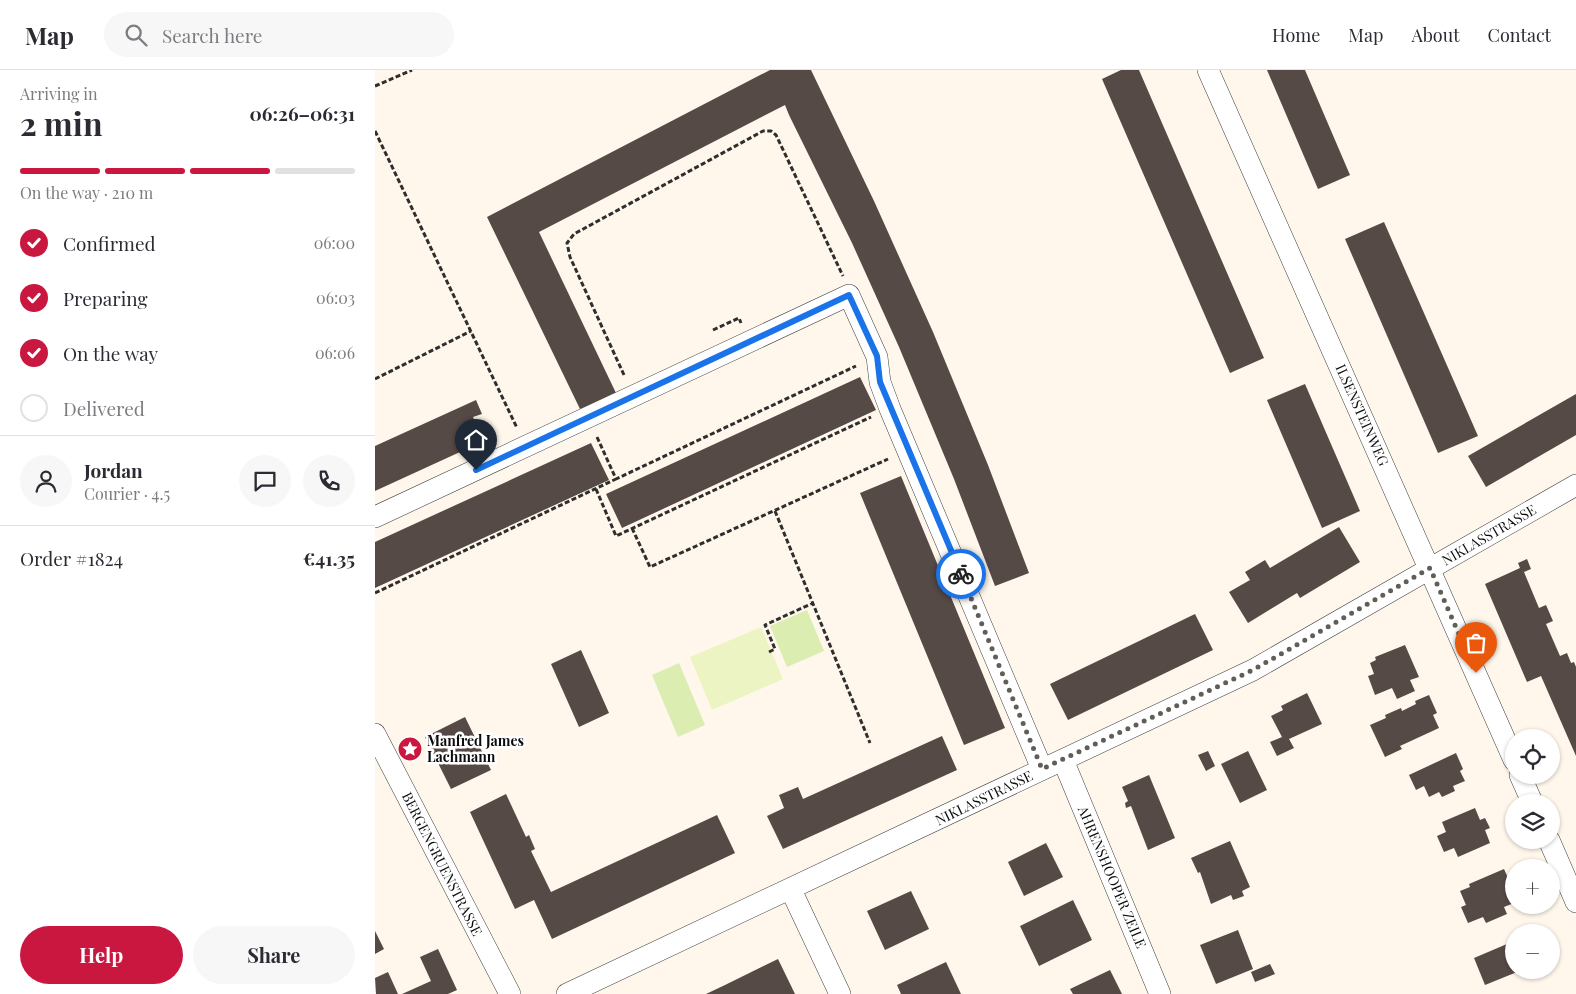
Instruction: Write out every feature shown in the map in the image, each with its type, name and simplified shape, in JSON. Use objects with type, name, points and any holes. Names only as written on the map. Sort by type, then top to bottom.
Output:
[{"type":"street","name":"ILSENSTEINWEG","points":[[1208,70],[1505,739]]},
{"type":"street","points":[[375,517],[849,295],[877,356],[880,382],[1042,769]]},
{"type":"street","name":"NIKLASSTRASSE","points":[[567,994],[791,890],[1253,670],[1576,485]]},
{"type":"street","name":"BERGENGRUENSTRASSE","points":[[375,734],[510,994]]},
{"type":"street","name":"AHRENSHOOPER ZEILE","points":[[1063,760],[1160,994]]},
{"type":"street","points":[[1553,849],[1576,902]]},
{"type":"street","points":[[791,890],[840,994]]},
{"type":"path","points":[[375,86],[412,70]]},
{"type":"path","points":[[375,131],[526,447]]},
{"type":"path","points":[[634,397],[570,256],[567,242],[574,234],[763,131],[771,131],[776,135],[848,287],[849,295]]},
{"type":"path","points":[[375,379],[471,331]]},
{"type":"path","points":[[375,593],[877,356]]},
{"type":"path","points":[[596,489],[616,536],[891,408]]},
{"type":"path","points":[[589,418],[617,480]]},
{"type":"path","points":[[632,528],[650,567],[909,450]]},
{"type":"path","points":[[775,511],[870,743]]},
{"type":"path","points":[[769,652],[775,649],[765,625],[813,604]]},
{"type":"green space","points":[[807,610],[824,651],[787,667],[770,626]]},
{"type":"green space","points":[[761,627],[783,679],[712,710],[690,657]]},
{"type":"green space","points":[[679,663],[705,725],[678,737],[652,675]]},
{"type":"building","points":[[770,70],[811,70],[874,201],[933,332],[988,465],[1029,573],[995,586],[954,479],[899,347],[852,243],[785,105],[539,232],[616,393],[580,409],[487,217]]},
{"type":"building","points":[[1121,70],[1139,70],[1264,358],[1230,373],[1102,79]]},
{"type":"building","points":[[1267,70],[1305,70],[1350,175],[1318,189]]},
{"type":"building","points":[[1384,222],[1478,436],[1438,453],[1345,239]]},
{"type":"building","points":[[860,377],[876,410],[622,528],[606,494]]},
{"type":"building","points":[[1305,384],[1360,511],[1322,528],[1267,400]]},
{"type":"building","points":[[1576,394],[1576,435],[1486,487],[1468,456]]},
{"type":"building","points":[[476,400],[482,414],[473,417],[484,441],[375,491],[375,446]]},
{"type":"building","points":[[591,443],[609,480],[375,588],[375,542]]},
{"type":"building","points":[[901,476],[1005,728],[964,745],[860,493]]},
{"type":"building","points":[[1339,527],[1360,562],[1300,598],[1297,593],[1248,623],[1229,592],[1250,580],[1245,572],[1265,560],[1270,568]]},
{"type":"building","points":[[1527,559],[1531,569],[1524,572],[1539,608],[1546,605],[1553,621],[1546,624],[1560,656],[1567,653],[1571,663],[1574,662],[1576,667],[1576,756],[1541,676],[1527,682],[1485,584],[1520,568],[1518,563]]},
{"type":"building","points":[[1195,614],[1213,650],[1068,720],[1050,684]]},
{"type":"building","points":[[1405,645],[1419,677],[1410,680],[1415,691],[1397,699],[1392,688],[1375,695],[1368,676],[1374,674],[1370,663],[1376,660],[1375,657]]},
{"type":"building","points":[[581,650],[609,713],[579,727],[551,664]]},
{"type":"building","points":[[1307,693],[1322,724],[1289,739],[1294,748],[1277,756],[1270,742],[1282,737],[1271,716],[1283,710],[1281,706]]},
{"type":"building","points":[[1429,695],[1437,713],[1433,715],[1439,728],[1400,746],[1402,749],[1385,757],[1370,725],[1386,718],[1385,715],[1401,708],[1402,711],[1416,704],[1415,701]]},
{"type":"building","points":[[465,717],[491,770],[451,789],[425,737]]},
{"type":"building","points":[[942,736],[957,770],[783,849],[767,816],[784,808],[779,795],[798,787],[803,799]]},
{"type":"building","points":[[1208,751],[1215,766],[1206,771],[1198,755]]},
{"type":"building","points":[[1248,751],[1267,790],[1240,803],[1221,764]]},
{"type":"building","points":[[1456,753],[1463,769],[1460,771],[1465,781],[1453,786],[1455,791],[1442,797],[1439,792],[1429,797],[1424,786],[1416,790],[1409,775]]},
{"type":"building","points":[[1149,775],[1175,838],[1148,850],[1131,806],[1126,808],[1125,803],[1128,801],[1122,787]]},
{"type":"building","points":[[506,794],[526,837],[529,835],[535,849],[531,851],[551,892],[717,815],[735,853],[552,939],[534,900],[515,909],[470,812]]},
{"type":"building","points":[[1475,808],[1480,820],[1485,818],[1490,828],[1485,830],[1490,843],[1458,857],[1454,848],[1444,852],[1437,836],[1446,832],[1442,822]]},
{"type":"building","points":[[1230,841],[1250,887],[1242,891],[1244,896],[1233,900],[1231,895],[1211,904],[1200,872],[1198,873],[1191,858]]},
{"type":"building","points":[[1046,843],[1063,877],[1024,896],[1008,862]]},
{"type":"building","points":[[1504,869],[1504,907],[1505,914],[1507,914],[1486,923],[1483,917],[1468,923],[1461,907],[1466,905],[1460,891],[1470,887],[1469,884]]},
{"type":"building","points":[[911,891],[929,929],[885,950],[867,911]]},
{"type":"building","points":[[1073,900],[1092,940],[1039,966],[1020,926]]},
{"type":"building","points":[[1238,930],[1253,969],[1216,984],[1200,945]]},
{"type":"building","points":[[375,931],[384,949],[375,954]]},
{"type":"building","points":[[1505,945],[1505,977],[1485,985],[1474,958]]},
{"type":"building","points":[[438,949],[457,990],[448,994],[402,994],[431,981],[420,957]]},
{"type":"building","points":[[778,959],[795,994],[706,994],[725,985]]},
{"type":"building","points":[[946,962],[961,994],[901,994],[897,985]]},
{"type":"building","points":[[1270,964],[1275,974],[1255,982],[1251,972]]},
{"type":"building","points":[[1110,970],[1122,994],[1073,994],[1070,989]]},
{"type":"building","points":[[388,972],[398,994],[376,994],[375,978]]},
{"type":"way so far","points":[[961,574],[1042,769],[1253,670],[1430,568],[1476,673]]},
{"type":"place","name":"Manfred James Lachmann","points":[[410,749]]},
{"type":"route","points":[[476,470],[849,295],[877,356],[880,382],[961,574]]}]
